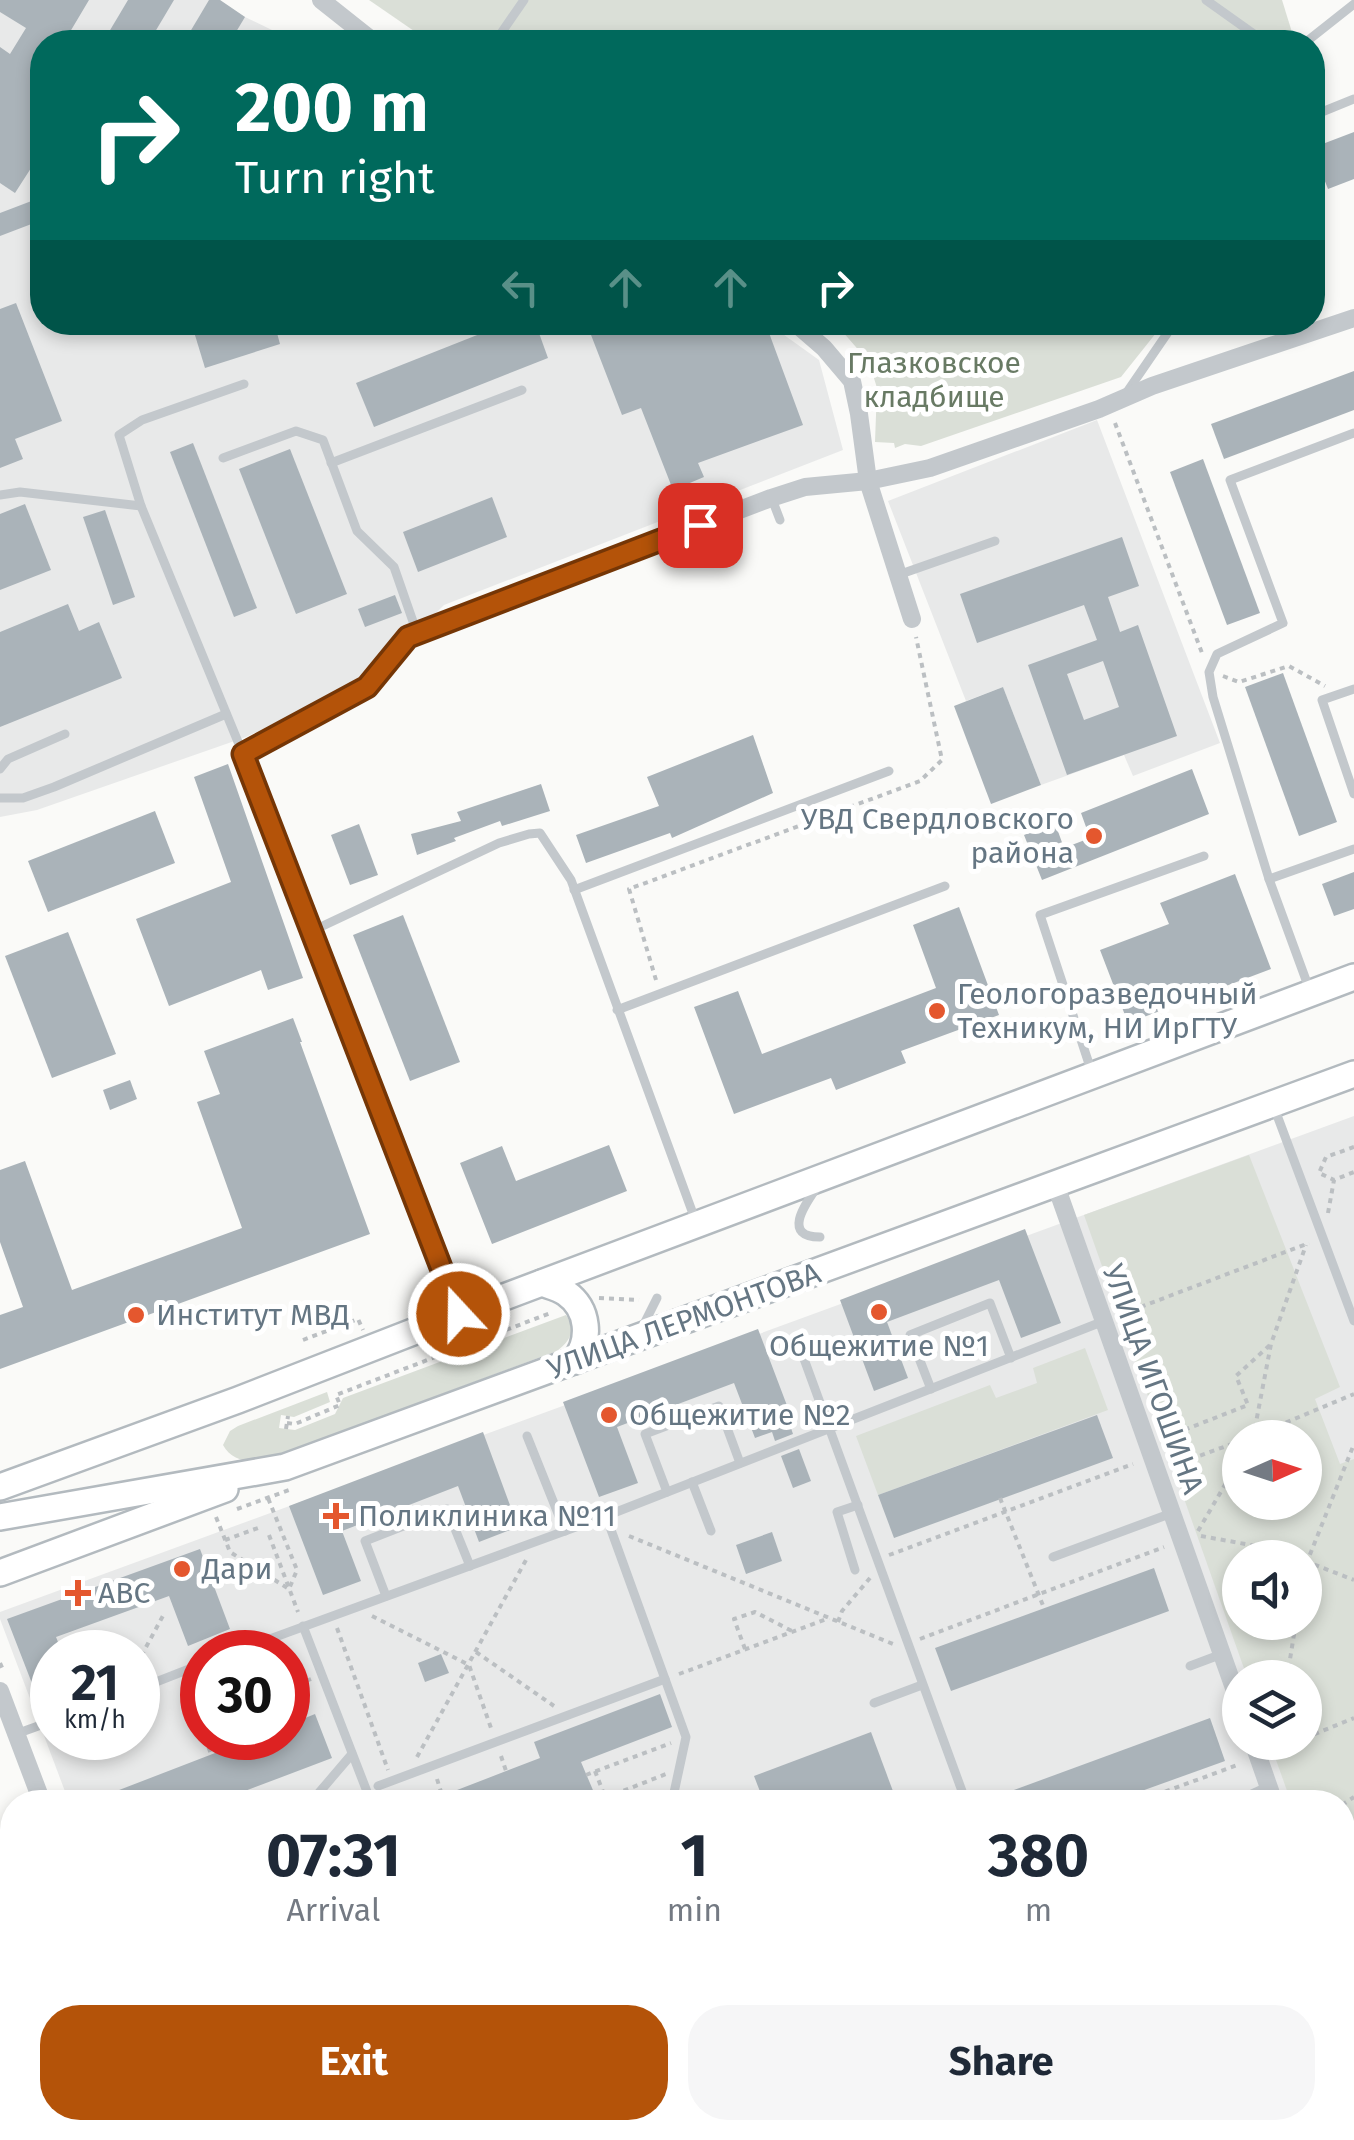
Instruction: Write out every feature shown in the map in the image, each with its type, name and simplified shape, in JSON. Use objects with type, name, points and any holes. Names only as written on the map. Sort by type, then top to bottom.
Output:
[{"type":"main road","points":[[0,1487],[1354,977]]},
{"type":"main road","name":"УЛИЦА ЛЕРМОНТОВА","points":[[0,1517],[285,1467],[1354,1074]]},
{"type":"main road","points":[[542,1283],[563,1290],[581,1312],[587,1328],[586,1342],[575,1361]]},
{"type":"main road","points":[[0,1572],[285,1467]]},
{"type":"main road","points":[[0,1478],[32,1476]]},
{"type":"street","points":[[321,0],[354,30]]},
{"type":"street","points":[[1325,328],[1354,318]]},
{"type":"street","points":[[809,335],[852,382],[868,481],[912,619]]},
{"type":"street","points":[[459,1314],[243,754],[367,687],[408,637],[417,633],[771,498],[805,487],[868,481],[930,468],[1303,335]]},
{"type":"street","name":"УЛИЦА ИГОШИНА","points":[[1055,1183],[1110,1319],[1224,1660]]},
{"type":"street","points":[[0,1690],[37,1790]]},
{"type":"street","points":[[1260,1760],[1271,1790]]},
{"type":"lane","points":[[503,30],[524,0]]},
{"type":"lane","points":[[1206,0],[1248,30]]},
{"type":"lane","points":[[1321,30],[1354,4]]},
{"type":"lane","points":[[1325,111],[1354,99]]},
{"type":"lane","points":[[1116,402],[1165,335]]},
{"type":"lane","points":[[243,754],[140,506],[119,435],[142,420],[244,384]]},
{"type":"lane","points":[[332,463],[522,390]]},
{"type":"lane","points":[[222,458],[296,431],[323,440],[357,531],[394,568],[417,633]]},
{"type":"lane","points":[[1312,993],[1268,879],[1213,697],[1209,672],[1217,654],[1283,623],[1230,480],[1354,433]]},
{"type":"lane","points":[[0,495],[20,492],[140,506]]},
{"type":"lane","points":[[771,498],[780,520]]},
{"type":"lane","points":[[898,575],[995,541]]},
{"type":"lane","points":[[1354,690],[1322,700],[1354,794]]},
{"type":"lane","points":[[0,809],[226,714]]},
{"type":"lane","points":[[0,769],[8,759],[65,734]]},
{"type":"lane","points":[[574,890],[890,771]]},
{"type":"lane","points":[[0,798],[23,798]]},
{"type":"lane","points":[[311,931],[499,843],[540,833],[571,880],[697,1224]]},
{"type":"lane","points":[[1268,879],[1354,848]]},
{"type":"lane","points":[[1093,1075],[1040,914],[1204,856]]},
{"type":"lane","points":[[617,1010],[945,886]]},
{"type":"lane","points":[[1272,1104],[1354,1321]]},
{"type":"lane","points":[[820,1237],[806,1234],[798,1218],[824,1176]]},
{"type":"lane","points":[[1341,1285],[1354,1280]]},
{"type":"lane","points":[[636,1339],[657,1298]]},
{"type":"lane","points":[[932,1390],[910,1335],[976,1308],[990,1303],[1012,1358]]},
{"type":"lane","points":[[292,1630],[565,1532],[1110,1319]]},
{"type":"lane","points":[[796,1337],[961,1790]]},
{"type":"lane","points":[[667,1492],[645,1434],[719,1406],[740,1463]]},
{"type":"lane","points":[[527,1436],[565,1532]]},
{"type":"lane","points":[[692,1482],[712,1530]]},
{"type":"lane","points":[[855,1570],[837,1512],[858,1505]]},
{"type":"lane","points":[[386,1596],[365,1542],[447,1509],[470,1566]]},
{"type":"lane","points":[[1053,1557],[1172,1513]]},
{"type":"lane","points":[[606,1516],[686,1737],[674,1790]]},
{"type":"lane","points":[[303,1626],[366,1790]]},
{"type":"lane","points":[[1190,1666],[1222,1654]]},
{"type":"lane","points":[[160,1680],[179,1673]]},
{"type":"lane","points":[[378,1786],[665,1678]]},
{"type":"lane","points":[[874,1702],[922,1685]]},
{"type":"lane","points":[[16,1734],[30,1729]]},
{"type":"lane","points":[[321,1790],[352,1754]]},
{"type":"path","points":[[1116,402],[1209,672],[1239,682],[1289,666],[1340,694]]},
{"type":"path","points":[[660,994],[630,888],[920,781],[942,760],[912,619]]},
{"type":"path","points":[[1354,1147],[1326,1157],[1318,1173],[1334,1180],[1354,1172]]},
{"type":"path","points":[[1331,1199],[1334,1180]]},
{"type":"path","points":[[1110,1319],[1323,1237]]},
{"type":"path","points":[[1255,1420],[1270,1344],[1306,1244]]},
{"type":"path","points":[[589,1298],[657,1298]]},
{"type":"path","points":[[287,1422],[295,1424],[340,1405],[336,1395],[561,1309]]},
{"type":"path","points":[[304,1340],[348,1322]]},
{"type":"path","points":[[1161,1439],[1248,1405],[1236,1376],[1270,1344]]},
{"type":"path","points":[[1292,1420],[1354,1394]]},
{"type":"path","points":[[1315,1540],[1354,1444]]},
{"type":"path","points":[[1170,1467],[1222,1448]]},
{"type":"path","points":[[891,1554],[1135,1463]]},
{"type":"path","points":[[1222,1491],[1196,1535],[1222,1540]]},
{"type":"path","points":[[268,1498],[297,1570],[289,1589]]},
{"type":"path","points":[[1000,1498],[1044,1608]]},
{"type":"path","points":[[216,1517],[230,1552],[289,1589]]},
{"type":"path","points":[[225,1540],[258,1528]]},
{"type":"path","points":[[610,1528],[900,1647]]},
{"type":"path","points":[[269,1535],[303,1626]]},
{"type":"path","points":[[922,1638],[1165,1546]]},
{"type":"path","points":[[408,1775],[527,1559],[522,1547]]},
{"type":"path","points":[[838,1622],[842,1611],[880,1566]]},
{"type":"path","points":[[1322,1568],[1354,1580]]},
{"type":"path","points":[[155,1630],[165,1612]]},
{"type":"path","points":[[745,1649],[734,1619],[744,1615],[754,1612],[793,1632]]},
{"type":"path","points":[[333,1615],[392,1780]]},
{"type":"path","points":[[370,1615],[468,1665],[506,1771]]},
{"type":"path","points":[[686,1671],[829,1618]]},
{"type":"path","points":[[476,1652],[567,1715]]},
{"type":"path","points":[[310,1680],[322,1675]]},
{"type":"path","points":[[1322,1731],[1354,1718]]},
{"type":"path","points":[[586,1775],[686,1737]]},
{"type":"path","points":[[1170,1790],[1237,1766]]},
{"type":"path","points":[[629,1790],[678,1769]]},
{"type":"path","points":[[596,1771],[603,1790]]},
{"type":"shaded area","points":[[0,0],[220,0],[272,30],[30,30],[30,335],[784,335],[819,360],[843,450],[444,605],[374,675],[246,737],[37,810],[0,817]]},
{"type":"shaded area","points":[[1097,420],[1220,743],[1133,776],[1124,755],[1041,785],[1003,687],[966,701],[888,501]]},
{"type":"shaded area","points":[[1354,1116],[1354,1790],[64,1790],[53,1760],[160,1760],[160,1630],[30,1630],[30,1699],[0,1612]]},
{"type":"green space","points":[[369,0],[1282,0],[1291,30],[413,30]]},
{"type":"green space","name":"Глазковское кладбище","points":[[845,335],[1154,335],[1121,377],[921,446],[905,444],[895,448],[894,443],[875,442],[877,388],[869,362]]},
{"type":"green space","points":[[1249,1155],[1340,1387],[1315,1399],[1340,1464],[1354,1459],[1354,1790],[1287,1790],[1276,1760],[1322,1760],[1322,1660],[1241,1660],[1234,1640],[1322,1640],[1322,1540],[1222,1540],[1222,1606],[1084,1215]]},
{"type":"green space","points":[[566,1315],[570,1335],[557,1351],[265,1460],[241,1460],[223,1445],[230,1431],[238,1426],[327,1392],[330,1402],[294,1417],[281,1415],[279,1428],[295,1430],[335,1414],[343,1398]]},
{"type":"green space","points":[[1085,1348],[1108,1410],[878,1495],[856,1436],[990,1385],[996,1398],[1037,1383],[1033,1368]]},
{"type":"building","points":[[0,0],[89,0],[71,30],[30,30],[30,170],[15,193],[0,183],[0,47],[10,54],[26,28],[0,12]]},
{"type":"building","points":[[128,0],[174,0],[156,30],[110,30]]},
{"type":"building","points":[[209,0],[220,0],[245,17],[237,30],[191,30]]},
{"type":"building","points":[[1354,132],[1354,179],[1328,189],[1325,143]]},
{"type":"building","points":[[30,202],[30,225],[0,236],[0,213]]},
{"type":"building","points":[[16,303],[62,421],[15,439],[23,459],[0,468],[0,309]]},
{"type":"building","points":[[195,335],[278,335],[280,344],[205,368]]},
{"type":"building","points":[[477,335],[540,335],[548,358],[374,427],[356,383]]},
{"type":"building","points":[[591,335],[770,335],[803,425],[698,463],[704,477],[673,490],[641,408],[622,415]]},
{"type":"building","points":[[1354,371],[1354,410],[1224,459],[1211,424]]},
{"type":"building","points":[[193,443],[257,608],[234,617],[170,452]]},
{"type":"building","points":[[290,449],[347,594],[296,614],[239,469]]},
{"type":"building","points":[[1203,459],[1260,613],[1227,625],[1170,472]]},
{"type":"building","points":[[492,497],[507,537],[418,572],[403,532]]},
{"type":"building","points":[[25,504],[51,570],[0,590],[0,514]]},
{"type":"building","points":[[105,510],[135,597],[113,605],[83,517]]},
{"type":"building","points":[[1122,537],[1139,586],[1108,597],[1120,632],[1138,625],[1177,736],[1067,775],[1028,665],[1097,640],[1084,605],[977,643],[960,594]],"holes":[[[1103,661],[1119,707],[1084,720],[1067,674]]]},
{"type":"building","points":[[395,595],[402,613],[365,627],[358,609]]},
{"type":"building","points":[[68,604],[79,631],[99,622],[122,678],[0,727],[0,632]]},
{"type":"building","points":[[1283,673],[1337,822],[1299,836],[1245,687]]},
{"type":"building","points":[[1003,687],[1041,785],[991,804],[954,706]]},
{"type":"building","points":[[753,735],[773,793],[672,838],[670,833],[586,863],[576,835],[659,806],[647,777]]},
{"type":"building","points":[[228,764],[303,978],[268,990],[261,970],[169,1006],[136,919],[231,882],[194,777]]},
{"type":"building","points":[[1192,769],[1209,814],[1042,880],[1024,835],[1055,823],[1064,848],[1090,838],[1081,813]]},
{"type":"building","points":[[541,784],[550,811],[502,826],[500,821],[417,855],[411,834],[461,821],[457,812]]},
{"type":"building","points":[[155,811],[175,863],[48,912],[28,861]]},
{"type":"building","points":[[359,824],[378,875],[350,885],[331,835]]},
{"type":"building","points":[[1354,872],[1354,909],[1334,916],[1322,884]]},
{"type":"building","points":[[1235,874],[1271,969],[1128,1023],[1100,950],[1169,924],[1160,903]]},
{"type":"building","name":"Геологоразведочный Техникум, НИ ИрГТУ","points":[[959,907],[999,1015],[901,1051],[906,1063],[836,1090],[831,1078],[734,1114],[694,1007],[738,991],[762,1054],[936,988],[913,925]]},
{"type":"building","points":[[403,915],[460,1062],[410,1081],[353,935]]},
{"type":"building","points":[[68,932],[116,1054],[52,1078],[5,956]]},
{"type":"building","points":[[293,1018],[370,1234],[0,1369],[0,1315],[23,1307],[0,1242],[0,1170],[25,1161],[72,1290],[242,1228],[197,1102],[220,1094],[204,1051]]},
{"type":"building","points":[[130,1080],[137,1099],[110,1110],[103,1090]]},
{"type":"building","points":[[609,1145],[627,1191],[492,1244],[460,1163],[502,1146],[516,1181]]},
{"type":"building","name":"Общежитие №1","points":[[1025,1229],[1061,1323],[1021,1338],[999,1280],[887,1322],[908,1378],[874,1391],[840,1300]]},
{"type":"building","name":"Общежитие №2","points":[[758,1329],[794,1424],[790,1425],[793,1434],[775,1441],[772,1432],[755,1438],[734,1383],[617,1427],[638,1483],[599,1497],[563,1402]]},
{"type":"building","points":[[1097,1415],[1113,1458],[894,1538],[878,1495]]},
{"type":"building","name":"Поликлиника №11","points":[[483,1432],[518,1527],[479,1542],[458,1486],[342,1531],[361,1581],[323,1595],[289,1506]]},
{"type":"building","points":[[799,1449],[811,1481],[793,1488],[781,1456]]},
{"type":"building","points":[[772,1532],[782,1561],[746,1574],[736,1545]]},
{"type":"building","points":[[200,1549],[230,1629],[182,1630],[169,1596],[75,1630],[30,1630],[30,1678],[7,1619]]},
{"type":"building","points":[[1154,1568],[1169,1611],[951,1691],[935,1648]]},
{"type":"building","points":[[441,1654],[449,1673],[425,1682],[418,1663]]},
{"type":"building","points":[[660,1694],[672,1727],[581,1762],[593,1790],[457,1790],[540,1758],[534,1742]]},
{"type":"building","points":[[315,1714],[332,1758],[248,1790],[119,1790],[197,1760],[310,1760],[310,1716]]},
{"type":"building","points":[[1210,1718],[1225,1761],[1144,1790],[1014,1790]]},
{"type":"building","points":[[871,1732],[893,1790],[759,1790],[754,1776]]},
{"type":"place","name":"УВД Свердловского района","points":[[1094,836]]},
{"type":"place","name":"Геологоразведочный Техникум, НИ ИрГТУ","points":[[937,1011]]},
{"type":"place","name":"Общежитие №1","points":[[879,1312]]},
{"type":"place","name":"Институт МВД","points":[[136,1315]]},
{"type":"place","name":"Общежитие №2","points":[[609,1415]]},
{"type":"place","name":"Поликлиника №11","points":[[336,1516]]},
{"type":"place","name":"Дари","points":[[182,1569]]},
{"type":"place","name":"ABC","points":[[78,1593]]},
{"type":"route","points":[[459,1314],[243,754],[367,687],[408,637],[700,525]]}]
